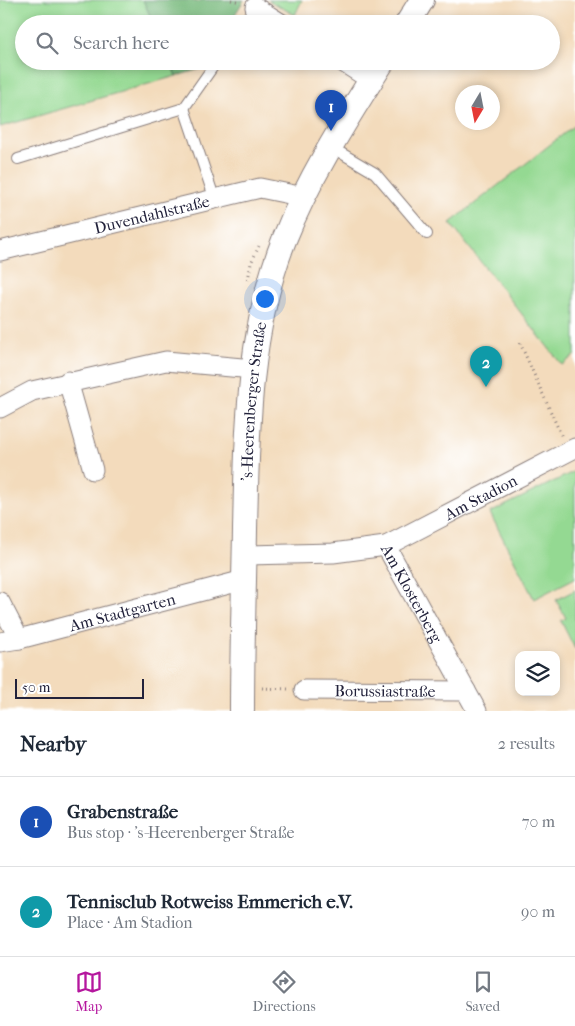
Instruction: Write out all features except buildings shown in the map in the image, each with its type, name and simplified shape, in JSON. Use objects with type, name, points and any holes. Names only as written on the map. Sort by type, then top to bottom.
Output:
[{"type":"street","points":[[413,15],[422,0]]},
{"type":"street","points":[[255,7],[268,15]]},
{"type":"street","name":"'s-Heerenberger Straße","points":[[242,711],[247,451],[253,369],[268,292],[284,240],[304,197],[331,147],[377,71]]},
{"type":"street","name":"Duvendahlstraße","points":[[0,251],[214,197],[260,188],[304,197]]},
{"type":"street","points":[[0,408],[32,390],[166,361],[253,369]]},
{"type":"street","points":[[68,381],[93,470]]},
{"type":"street","name":"Am Stadion","points":[[386,546],[572,450]]},
{"type":"street","name":"Am Klosterberg","points":[[244,555],[333,554],[386,546],[477,711]]},
{"type":"street","name":"Am Stadtgarten","points":[[0,642],[19,639],[244,580]]},
{"type":"street","points":[[0,602],[19,639]]},
{"type":"street","name":"Borussiastraße","points":[[304,690],[466,690]]},
{"type":"lane","points":[[249,15],[255,7]]},
{"type":"lane","points":[[18,159],[184,108],[211,70]]},
{"type":"lane","points":[[184,108],[214,197]]},
{"type":"lane","points":[[331,147],[375,173],[427,234]]},
{"type":"path","points":[[520,343],[572,450]]},
{"type":"path","points":[[264,688],[304,690]]},
{"type":"green space","points":[[0,0],[143,0],[150,15],[15,15],[15,70],[174,70],[176,76],[0,127]]},
{"type":"green space","points":[[143,0],[189,0],[197,2],[202,0],[244,0],[235,15],[150,15]]},
{"type":"green space","points":[[268,0],[302,0],[295,15]]},
{"type":"green space","points":[[174,70],[197,70],[176,76]]},
{"type":"green space","points":[[575,125],[575,355],[562,365],[450,223]]},
{"type":"green space","points":[[575,471],[575,578],[534,599],[490,513]]},
{"type":"green space","points":[[575,590],[575,649],[561,621],[566,618],[556,600]]},
{"type":"place","name":"Grabenstraße","points":[[331,131]]},
{"type":"place","name":"Tennisclub Rotweiss Emmerich e.V.","points":[[486,387]]}]
